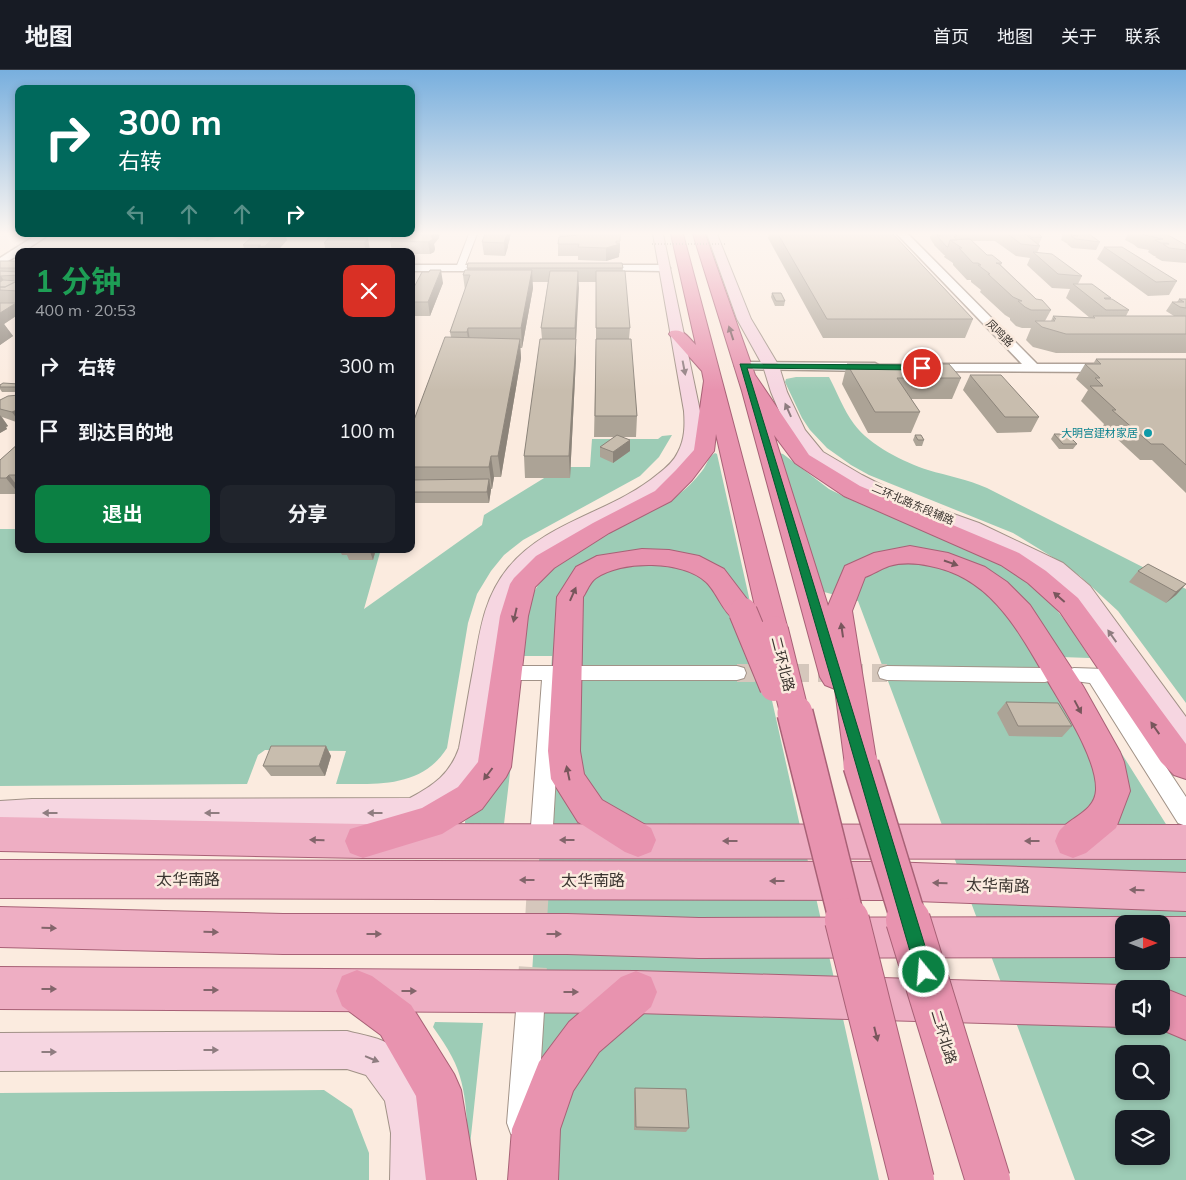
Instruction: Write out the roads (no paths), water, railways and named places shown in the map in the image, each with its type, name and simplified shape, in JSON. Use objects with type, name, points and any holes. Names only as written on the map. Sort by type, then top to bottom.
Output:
[{"type":"highway","name":"二环北路","points":[[689,286],[711,377],[758,621],[809,768],[912,1180]]},
{"type":"highway","name":"二环北路","points":[[716,286],[744,370],[861,765],[988,1180]]},
{"type":"highway","points":[[363,841],[430,822],[470,798],[494,767],[514,616],[523,584],[545,562],[602,528],[663,496],[684,475],[704,450],[711,377],[677,334]]},
{"type":"highway","points":[[744,370],[784,435],[802,459],[852,491],[1010,559],[1037,576],[1069,605],[1172,752],[1186,765]]},
{"type":"highway","points":[[861,765],[840,611],[854,572],[883,559],[910,554],[948,561],[976,573],[998,588],[1020,612],[1072,695],[1108,762],[1113,791],[1104,817],[1073,841]]},
{"type":"highway","points":[[638,840],[590,811],[568,779],[564,751],[570,597],[585,573],[606,562],[642,557],[669,558],[690,562],[715,575],[758,621]]},
{"type":"highway","points":[[357,991],[396,1020],[438,1090],[451,1180]]},
{"type":"highway","points":[[533,1180],[536,1130],[555,1078],[584,1037],[636,992]]},
{"type":"highway","points":[[1170,1011],[1186,1019]]},
{"type":"main road","points":[[0,815],[32,813],[413,812],[442,796],[465,771],[473,748],[489,673],[495,613],[502,591],[517,571],[550,543],[658,484],[675,469],[686,455],[692,440],[694,426],[668,286]]},
{"type":"main road","name":"二环北路东段辅路","points":[[733,286],[744,319],[771,366],[779,392],[797,432],[818,456],[855,479],[896,500],[972,528],[1021,550],[1054,568],[1082,592],[1136,676],[1186,739]]},
{"type":"main road","points":[[0,834],[363,841],[1186,842]]},
{"type":"main road","name":"太华南路","points":[[0,879],[888,881],[1186,892]]},
{"type":"main road","points":[[0,927],[273,934],[567,934],[699,938],[1115,937]]},
{"type":"main road","points":[[1170,937],[1186,937]]},
{"type":"main road","points":[[0,988],[636,992],[1115,1006]]},
{"type":"main road","points":[[1170,1007],[1186,1006]]},
{"type":"main road","points":[[0,1052],[347,1050],[379,1060],[400,1089],[412,1128],[411,1180]]},
{"type":"street","name":"凤鸣路","points":[[953,286],[1034,368]]},
{"type":"street","points":[[744,370],[771,366],[888,367]]},
{"type":"street","points":[[908,367],[1120,368]]},
{"type":"street","points":[[520,673],[553,673],[542,826]]},
{"type":"street","points":[[580,673],[737,673]]},
{"type":"street","points":[[887,674],[1045,675]]},
{"type":"street","points":[[1074,675],[1100,676],[1186,816]]},
{"type":"street","points":[[519,1180],[530,1011]]},
{"type":"tunnel","points":[[737,673],[887,673]]},
{"type":"tunnel","points":[[536,921],[541,836]]},
{"type":"tunnel","points":[[531,995],[536,920]]},
{"type":"place","name":"大明宫建材家居","points":[[1148,433]]}]
